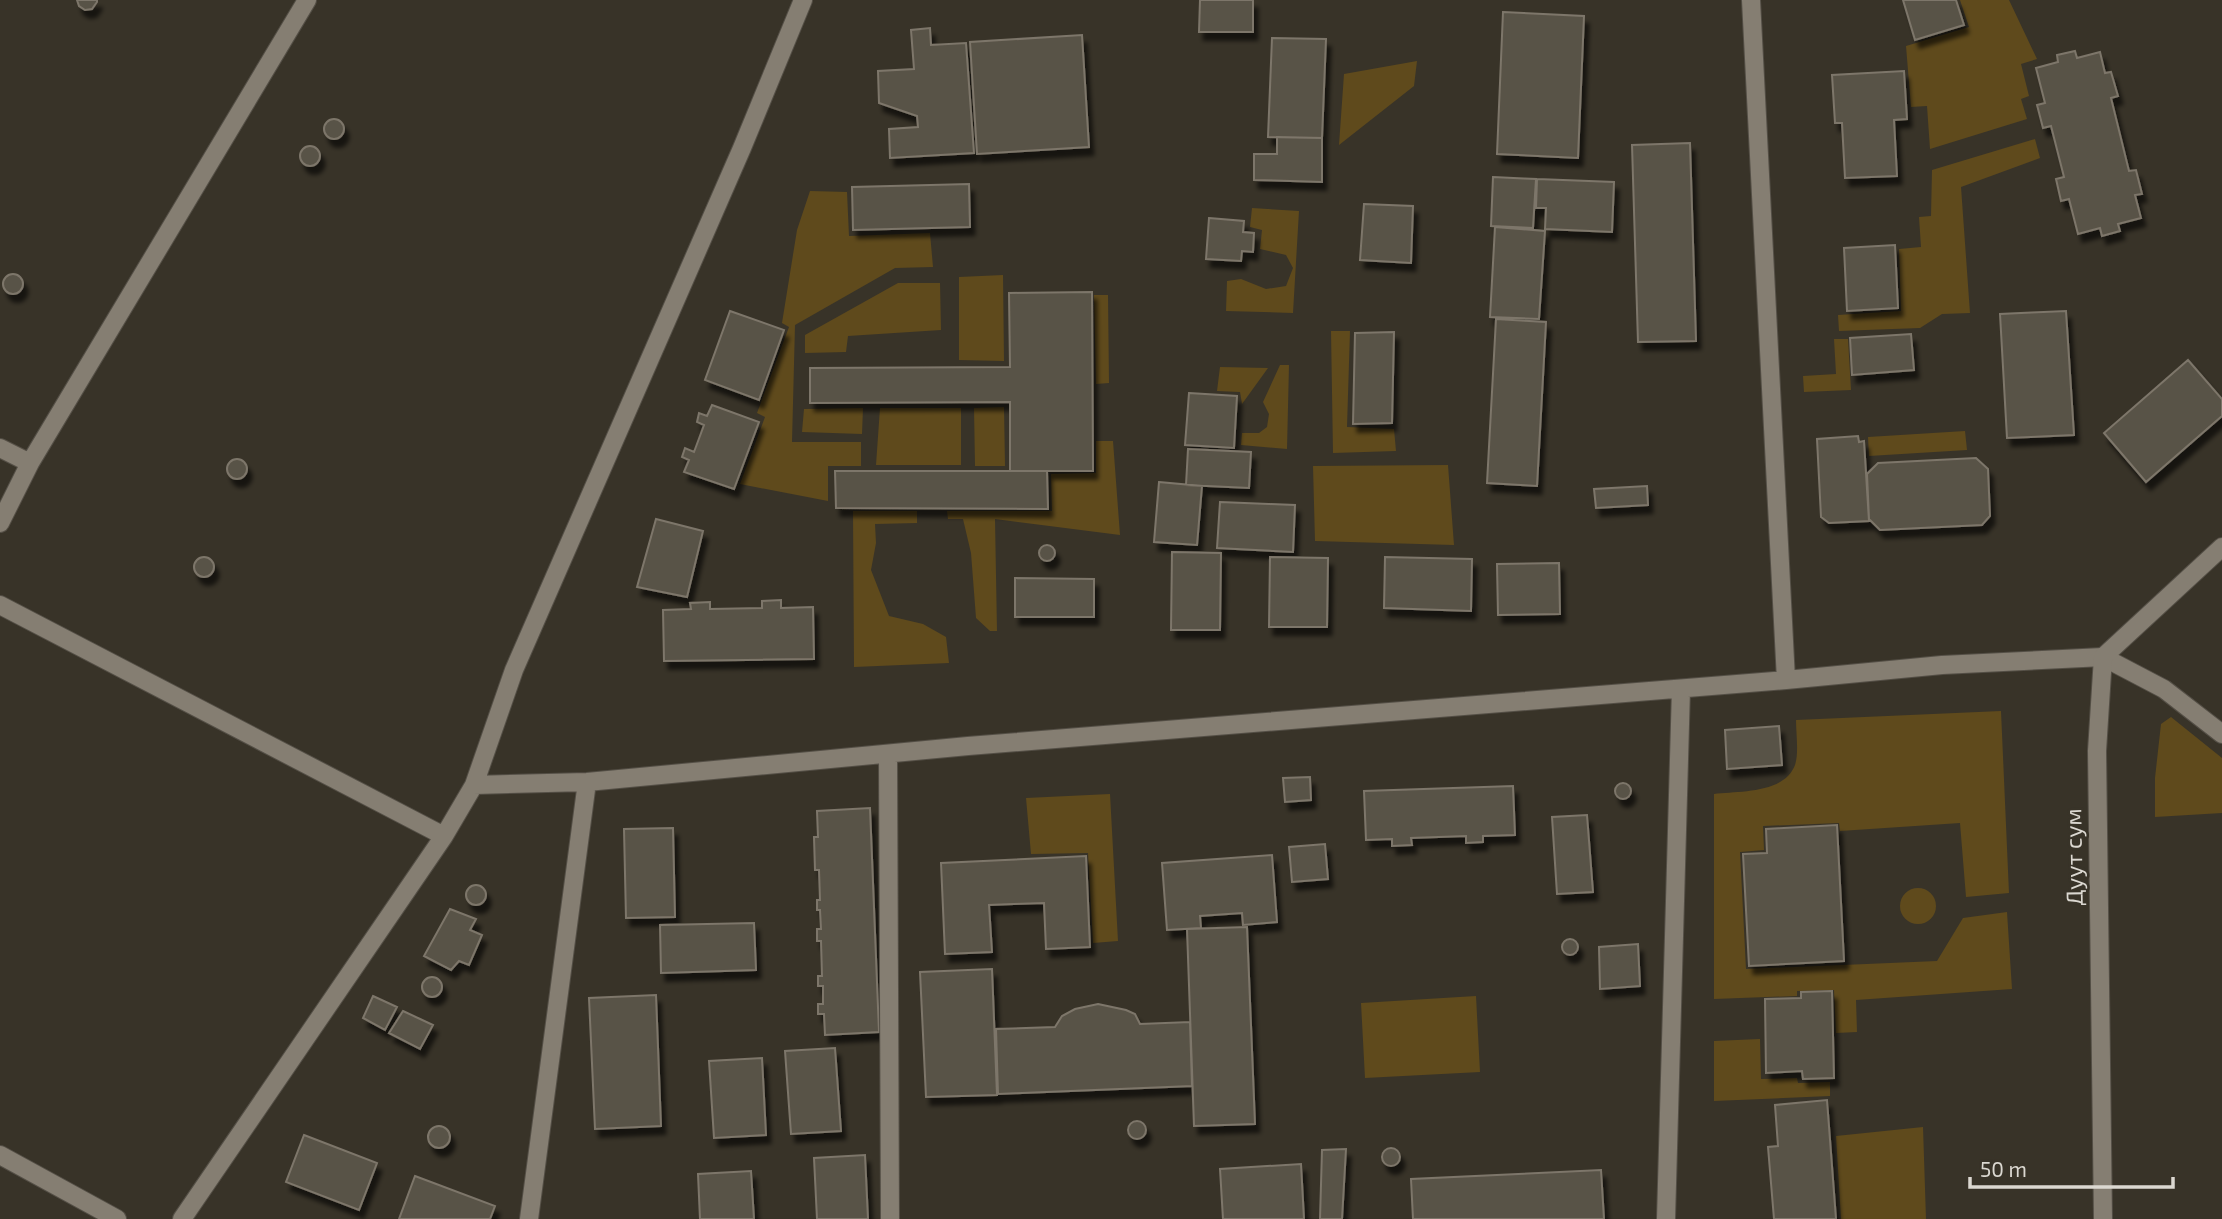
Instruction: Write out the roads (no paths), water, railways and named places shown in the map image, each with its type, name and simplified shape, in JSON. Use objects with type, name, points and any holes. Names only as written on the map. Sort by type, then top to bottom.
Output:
[{"type":"street","points":[[0,523],[30,463],[307,0]]},
{"type":"street","points":[[182,1219],[444,836],[474,785],[514,670],[742,148],[803,0]]},
{"type":"street","points":[[1751,0],[1786,680]]},
{"type":"street","points":[[0,448],[30,463]]},
{"type":"street","points":[[2103,657],[2222,547]]},
{"type":"street","points":[[0,605],[444,836]]},
{"type":"street","points":[[474,785],[587,782],[1942,665],[2103,657],[2164,689],[2222,734]]},
{"type":"street","name":"Дуут сум","points":[[2103,657],[2097,751],[2103,1219]]},
{"type":"street","points":[[1666,1219],[1681,689]]},
{"type":"street","points":[[888,754],[890,1219]]},
{"type":"street","points":[[529,1219],[587,782]]},
{"type":"street","points":[[0,1155],[117,1219]]}]
